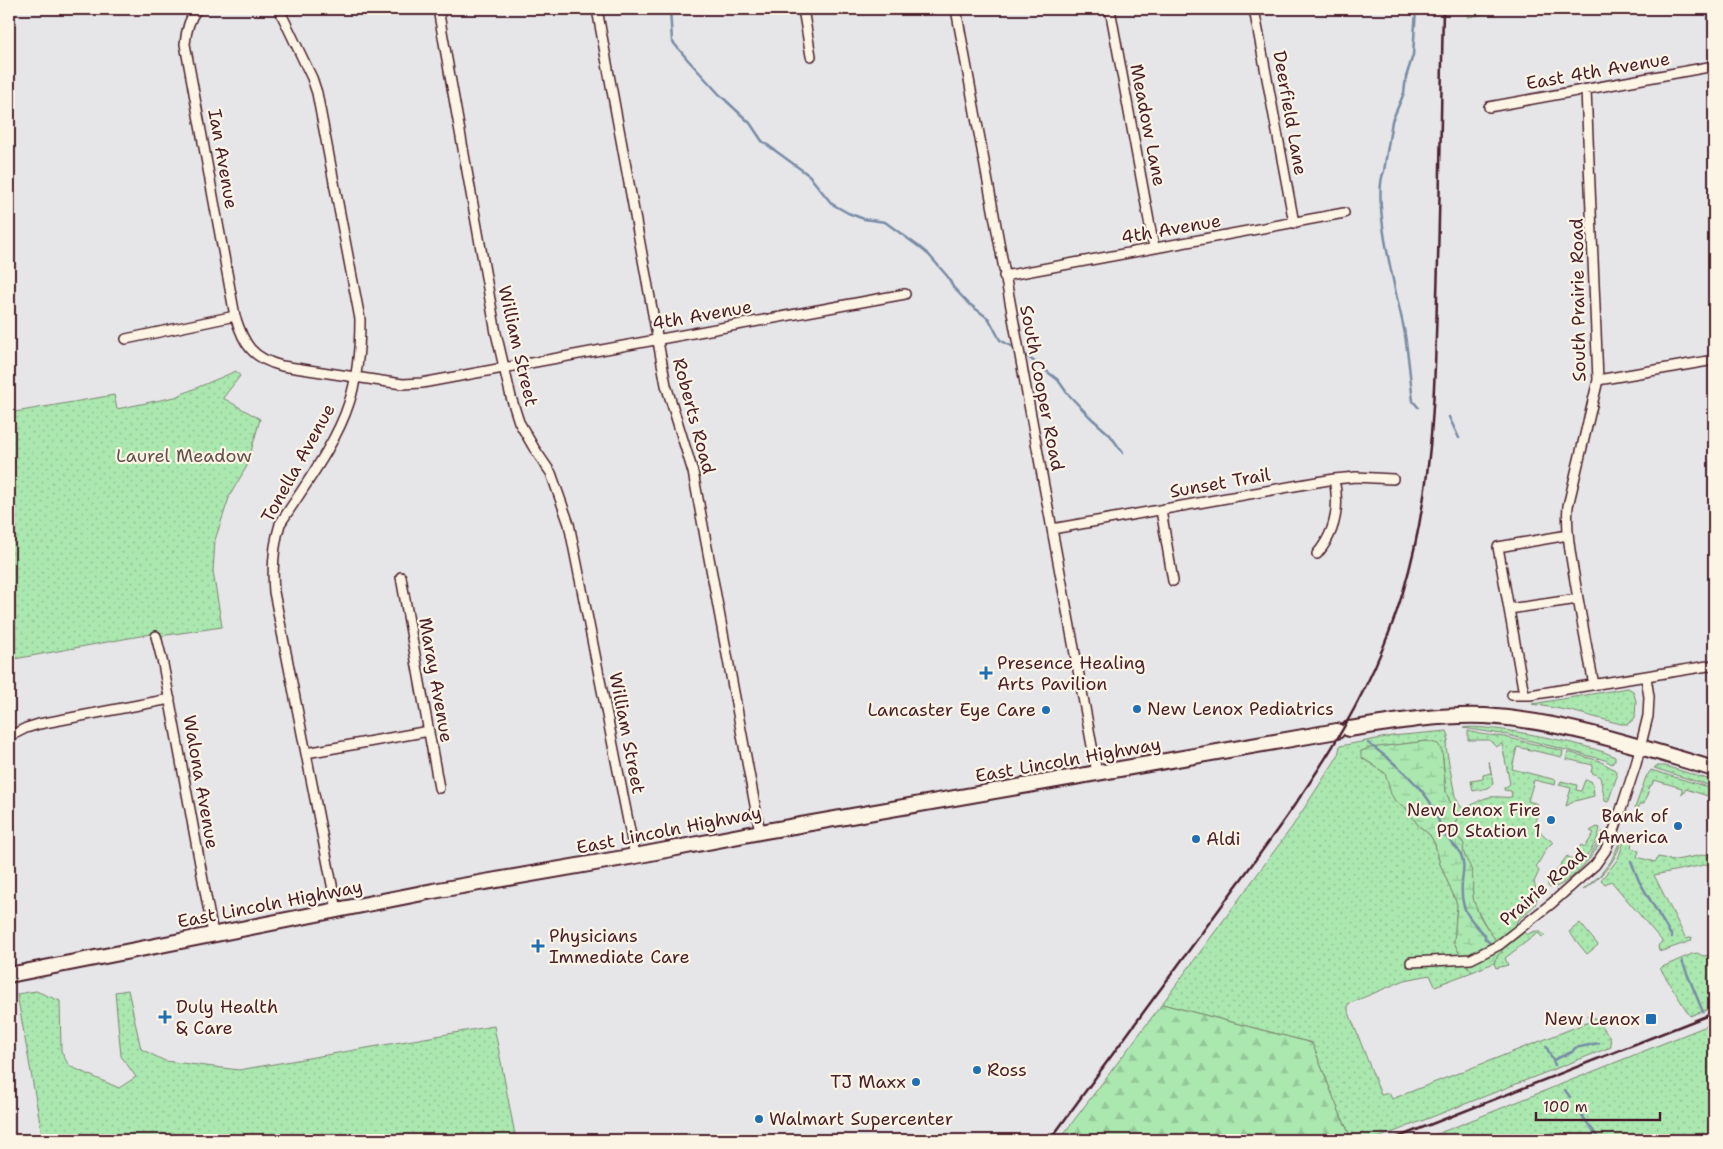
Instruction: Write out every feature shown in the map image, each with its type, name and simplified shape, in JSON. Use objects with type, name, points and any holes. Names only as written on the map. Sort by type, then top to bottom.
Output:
[{"type":"main road","name":"East Lincoln Highway","points":[[9,974],[337,910],[760,832],[1419,718],[1486,716],[1532,721],[1584,732],[1714,769]]},
{"type":"street","name":"Ian Avenue","points":[[197,9],[193,14],[186,33],[185,44],[235,316]]},
{"type":"street","name":"Tonella Avenue","points":[[278,9],[312,78],[317,93],[360,319],[360,341],[350,403],[332,441],[280,524],[272,557],[274,592],[337,910]]},
{"type":"street","name":"William Street","points":[[438,9],[496,333],[504,368],[519,422],[551,473],[569,524],[635,856]]},
{"type":"street","name":"Roberts Road","points":[[597,9],[666,386],[693,472],[760,832]]},
{"type":"street","points":[[802,9],[811,56]]},
{"type":"street","name":"South Cooper Road","points":[[956,9],[1097,773]]},
{"type":"street","name":"Meadow Lane","points":[[1110,9],[1154,248]]},
{"type":"street","name":"Deerfield Lane","points":[[1254,9],[1294,223]]},
{"type":"street","name":"East 4th Avenue","points":[[1489,107],[1714,66]]},
{"type":"street","name":"South Prairie Road","points":[[1586,90],[1598,380],[1568,506],[1568,535],[1594,685]]},
{"type":"street","name":"4th Avenue","points":[[1004,276],[1344,213]]},
{"type":"street","name":"4th Avenue","points":[[504,368],[905,294]]},
{"type":"street","points":[[126,339],[235,316],[241,336],[249,348],[268,362],[282,366],[403,384],[504,368]]},
{"type":"street","points":[[1598,380],[1714,360]]},
{"type":"street","name":"Sunset Trail","points":[[1052,529],[1334,479],[1356,477],[1393,479]]},
{"type":"street","points":[[1317,554],[1326,543],[1336,516],[1338,497],[1334,479]]},
{"type":"street","points":[[1161,510],[1173,581]]},
{"type":"street","points":[[1524,694],[1498,547],[1568,535]]},
{"type":"street","name":"Maray Avenue","points":[[401,577],[439,788]]},
{"type":"street","points":[[1509,609],[1578,598]]},
{"type":"street","name":"Walona Avenue","points":[[156,636],[170,699],[213,934]]},
{"type":"street","points":[[1512,695],[1530,695],[1714,665]]},
{"type":"street","name":"Prairie Road","points":[[1411,962],[1471,959],[1500,945],[1595,865],[1605,851],[1615,828],[1640,747],[1648,716],[1649,697],[1646,677]]},
{"type":"street","points":[[12,735],[39,724],[170,699]]},
{"type":"street","points":[[306,753],[429,731]]},
{"type":"green space","points":[[1468,9],[1511,9],[1468,17]]},
{"type":"green space","name":"Laurel Meadow","points":[[236,371],[240,376],[223,398],[260,419],[247,466],[230,495],[215,540],[213,572],[222,627],[160,636],[151,634],[9,660],[9,413],[114,395],[117,409],[175,397]]},
{"type":"green space","points":[[1628,688],[1633,691],[1636,701],[1635,718],[1628,724],[1532,704]]},
{"type":"green space","points":[[1463,728],[1493,729],[1564,741],[1604,752],[1615,757],[1615,760],[1612,764],[1605,760],[1508,735]]},
{"type":"green space","points":[[1447,731],[1449,736],[1446,747],[1455,796],[1464,810],[1487,798],[1512,797],[1511,791],[1504,790],[1510,784],[1502,744],[1496,747],[1489,740],[1468,740],[1468,731],[1505,737],[1563,751],[1562,757],[1517,747],[1512,769],[1556,780],[1555,785],[1534,780],[1528,801],[1538,804],[1536,822],[1543,835],[1553,842],[1547,848],[1536,867],[1539,871],[1534,882],[1538,895],[1535,905],[1516,922],[1527,935],[1536,931],[1541,932],[1545,936],[1542,937],[1538,933],[1505,958],[1508,965],[1496,968],[1494,963],[1501,944],[1491,935],[1474,904],[1472,872],[1463,852],[1462,841],[1454,831],[1457,819],[1446,792],[1443,758],[1427,741],[1361,751],[1362,758],[1385,773],[1389,783],[1406,808],[1418,825],[1430,835],[1435,844],[1440,864],[1457,904],[1454,942],[1463,960],[1472,972],[1435,986],[1430,975],[1405,980],[1348,1004],[1348,1010],[1381,1095],[1389,1093],[1392,1099],[1589,1022],[1587,1015],[1591,1014],[1610,1037],[1611,1047],[1373,1140],[1352,1140],[1312,1043],[1162,1004],[1292,827],[1338,756],[1340,746],[1392,736]]},
{"type":"green space","points":[[1427,741],[1438,744],[1442,751],[1446,792],[1457,819],[1454,830],[1464,844],[1464,854],[1472,873],[1474,900],[1482,921],[1498,943],[1502,952],[1494,963],[1472,972],[1454,942],[1457,904],[1440,864],[1435,844],[1430,835],[1418,825],[1406,808],[1395,801],[1385,773],[1361,757],[1361,751],[1370,748]]},
{"type":"green space","points":[[1568,752],[1600,761],[1615,770],[1617,776],[1608,802],[1605,801],[1600,777],[1591,772],[1593,765],[1566,759]]},
{"type":"green space","points":[[1489,761],[1493,784],[1488,788],[1473,791],[1471,781],[1483,779],[1483,775],[1491,773]]},
{"type":"green space","points":[[1656,766],[1665,766],[1714,781],[1714,787],[1654,768]]},
{"type":"green space","points":[[1651,770],[1714,789],[1714,798],[1686,789],[1682,795],[1682,788],[1654,780],[1644,804],[1640,804],[1638,809],[1635,808],[1646,777]]},
{"type":"green space","points":[[1585,780],[1591,781],[1594,796],[1575,801],[1566,806],[1571,788],[1559,785],[1561,781],[1577,785],[1576,790],[1581,791]]},
{"type":"green space","points":[[1597,827],[1600,828],[1597,838],[1587,855],[1550,888],[1548,882],[1567,856],[1572,859],[1581,845],[1585,847],[1594,833],[1590,831]]},
{"type":"green space","points":[[1603,831],[1598,847],[1584,865],[1567,881],[1552,888],[1588,858]]},
{"type":"green space","points":[[1630,832],[1634,835],[1629,835],[1628,839],[1632,840],[1631,848],[1639,851],[1637,857],[1655,862],[1658,857],[1669,859],[1670,861],[1714,853],[1714,863],[1654,875],[1686,939],[1692,937],[1691,941],[1662,951],[1659,950],[1658,946],[1662,941],[1611,881],[1605,884],[1601,880],[1618,859],[1626,836]]},
{"type":"green space","points":[[1624,835],[1617,853],[1609,866],[1598,878],[1583,890],[1599,876],[1611,861]]},
{"type":"green space","points":[[1580,923],[1598,945],[1587,954],[1569,932]]},
{"type":"green space","points":[[1697,953],[1703,956],[1714,955],[1714,1007],[1690,1016],[1660,968]]},
{"type":"green space","points":[[128,990],[141,1049],[165,1061],[239,1070],[494,1026],[516,1140],[43,1140],[17,994],[36,991],[60,1001],[61,1051],[69,1066],[119,1088],[136,1077],[121,1056],[115,992]]},
{"type":"green space","points":[[1162,1004],[1312,1043],[1352,1140],[1059,1140]]},
{"type":"green space","points":[[1714,1023],[1714,1140],[1422,1140]]},
{"type":"waterway","points":[[670,9],[672,41],[720,95],[750,123],[762,141],[810,176],[832,204],[864,219],[885,222],[929,255],[948,277],[953,287],[968,303],[989,319],[1000,340],[1011,346]]},
{"type":"waterway","points":[[1416,9],[1413,55],[1406,77],[1404,93],[1392,121],[1381,185],[1381,203],[1386,248],[1404,329],[1413,401],[1418,407]]},
{"type":"waterway","points":[[1023,353],[1058,380],[1067,393],[1110,435],[1123,453]]},
{"type":"waterway","points":[[1449,417],[1459,438]]},
{"type":"waterway","points":[[1368,743],[1412,780],[1433,807],[1445,835],[1458,849],[1462,858],[1462,899],[1466,912],[1489,942]]},
{"type":"waterway","points":[[1631,861],[1639,881],[1672,937]]},
{"type":"waterway","points":[[1682,961],[1703,1012]]},
{"type":"waterway","points":[[1711,1029],[1714,1037]]},
{"type":"waterway","points":[[1553,1060],[1572,1052],[1575,1048],[1599,1043]]},
{"type":"waterway","points":[[1546,1046],[1555,1065]]},
{"type":"waterway","points":[[1565,1090],[1570,1097]]},
{"type":"waterway","points":[[1577,1109],[1600,1140]]},
{"type":"railway","points":[[1050,1140],[1303,793],[1349,718],[1370,678],[1388,636],[1413,556],[1426,482],[1430,445],[1436,333],[1443,9]]},
{"type":"railway","points":[[1391,1140],[1714,1013]]},
{"type":"place","name":"Presence Healing Arts Pavilion","points":[[986,673]]},
{"type":"place","name":"New Lenox Pediatrics","points":[[1137,709]]},
{"type":"place","name":"Lancaster Eye Care","points":[[1046,710]]},
{"type":"place","name":"New Lenox Fire PD Station 1","points":[[1551,820]]},
{"type":"place","name":"Bank of America","points":[[1678,826]]},
{"type":"place","name":"Aldi","points":[[1196,839]]},
{"type":"place","name":"Physicians Immediate Care","points":[[538,946]]},
{"type":"place","name":"Duly Health & Care","points":[[165,1017]]},
{"type":"place","name":"New Lenox","points":[[1651,1019]]},
{"type":"place","name":"Ross","points":[[977,1070]]},
{"type":"place","name":"TJ Maxx","points":[[916,1082]]},
{"type":"place","name":"Walmart Supercenter","points":[[759,1119]]}]
